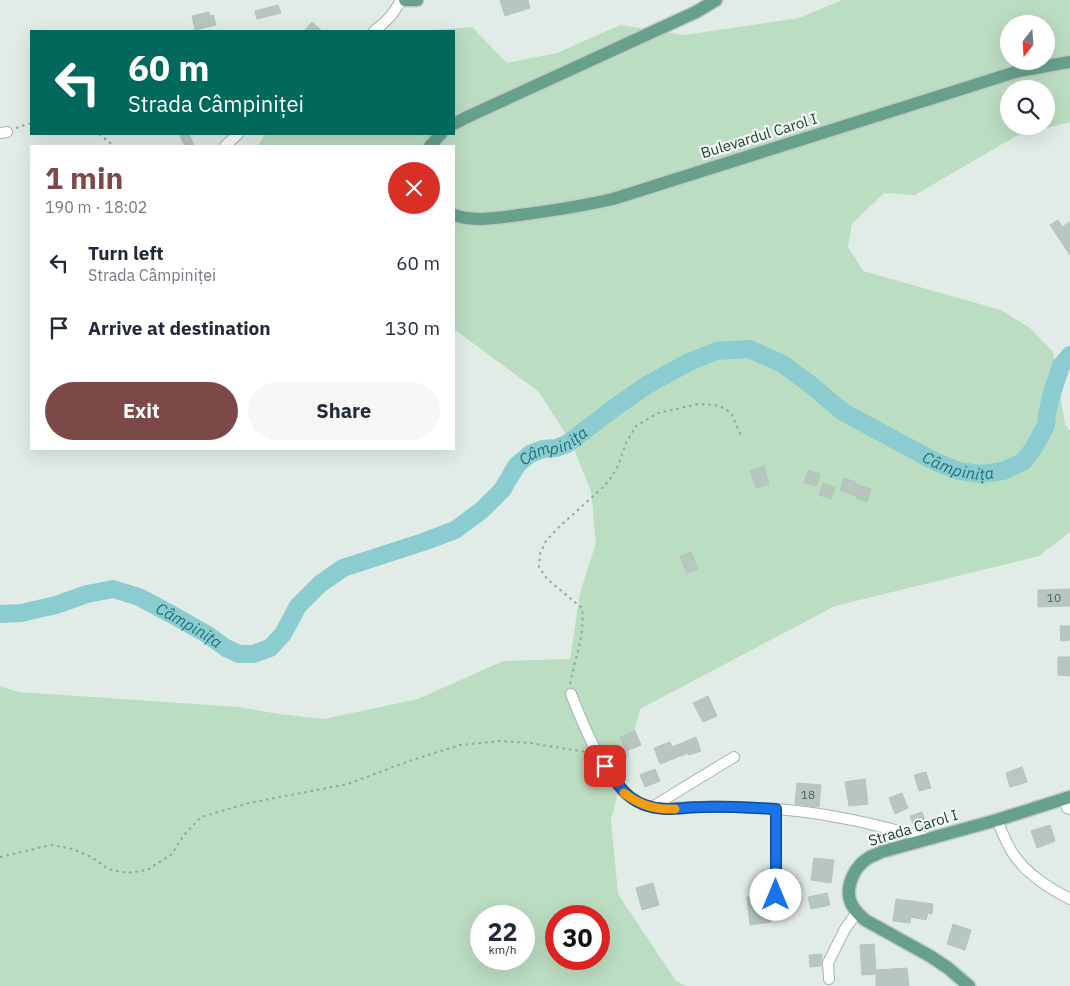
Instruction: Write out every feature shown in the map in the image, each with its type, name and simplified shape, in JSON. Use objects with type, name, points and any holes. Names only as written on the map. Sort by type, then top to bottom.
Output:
[{"type":"main road","points":[[405,0],[418,0]]},
{"type":"main road","points":[[455,123],[696,12],[716,0]]},
{"type":"main road","name":"Bulevardul Carol I","points":[[455,215],[486,219],[508,217],[555,211],[613,199],[1019,71],[1070,62]]},
{"type":"main road","points":[[431,145],[440,135]]},
{"type":"main road","name":"Strada Carol I","points":[[857,912],[849,898],[849,888],[852,877],[860,865],[870,857],[997,820],[1068,802]]},
{"type":"main road","points":[[857,912],[865,920],[942,964],[969,986]]},
{"type":"street","points":[[375,30],[389,19],[401,0]]},
{"type":"street","points":[[226,145],[237,135]]},
{"type":"street","points":[[571,694],[598,755],[618,786],[624,793],[636,801],[652,807],[668,809],[700,807],[776,809],[842,818],[932,839]]},
{"type":"street","points":[[652,807],[734,757]]},
{"type":"street","points":[[776,809],[776,895]]},
{"type":"street","points":[[997,820],[1014,856],[1023,866],[1051,889],[1070,899]]},
{"type":"street","points":[[829,979],[828,963],[830,957],[845,929],[857,912]]},
{"type":"path","points":[[4,132],[30,123]]},
{"type":"path","points":[[100,135],[113,145]]},
{"type":"path","points":[[571,694],[570,685],[581,644],[584,622],[582,608],[548,579],[539,567],[540,554],[546,542],[557,529],[611,478],[618,466],[626,443],[636,426],[658,413],[699,404],[714,405],[724,408],[730,413],[742,438]]},
{"type":"path","points":[[0,857],[51,845],[73,849],[93,858],[108,869],[127,873],[147,870],[172,854],[183,836],[201,817],[249,803],[348,784],[409,761],[460,745],[501,741],[520,742],[574,749],[598,755]]},
{"type":"green space","points":[[842,0],[1070,0],[1070,122],[1055,126],[1055,80],[1000,80],[1000,135],[1020,135],[915,195],[884,193],[852,224],[848,247],[863,271],[1001,310],[1030,328],[1053,352],[1065,424],[1070,431],[1070,532],[1039,556],[835,606],[640,709],[611,820],[618,894],[676,981],[686,986],[0,986],[0,686],[19,692],[239,707],[324,719],[418,699],[503,661],[570,659],[580,593],[596,543],[591,491],[571,442],[539,392],[455,330],[455,145],[259,145],[264,135],[455,135],[455,30],[438,30],[472,27],[507,63],[557,53],[620,25],[684,35],[799,18]]},
{"type":"building","points":[[528,0],[530,8],[505,16],[500,1]]},
{"type":"building","points":[[278,5],[281,13],[257,19],[255,11]]},
{"type":"building","points":[[209,12],[210,16],[213,15],[216,25],[195,30],[192,16]]},
{"type":"building","points":[[312,22],[321,30],[305,30]]},
{"type":"building","points":[[180,135],[189,135],[194,145],[184,145]]},
{"type":"building","points":[[1058,220],[1062,227],[1070,222],[1070,255],[1050,225]]},
{"type":"building","points":[[764,466],[769,484],[756,488],[750,471]]},
{"type":"building","points":[[808,470],[820,474],[817,486],[804,483]]},
{"type":"building","points":[[844,478],[871,489],[867,502],[840,490]]},
{"type":"building","points":[[823,483],[835,487],[831,499],[819,495]]},
{"type":"building","points":[[691,552],[698,569],[687,573],[680,556]]},
{"type":"building","points":[[1070,589],[1070,606],[1038,607],[1038,590]]},
{"type":"building","points":[[1060,626],[1070,626],[1070,640],[1061,641]]},
{"type":"building","points":[[1058,657],[1070,657],[1070,676],[1058,675]]},
{"type":"building","points":[[708,696],[717,716],[703,722],[693,703]]},
{"type":"building","points":[[635,731],[641,745],[626,751],[620,737]]},
{"type":"building","points":[[696,737],[701,751],[689,755],[688,753],[660,764],[654,748],[670,742],[672,747]]},
{"type":"building","points":[[1022,767],[1027,782],[1010,787],[1006,773]]},
{"type":"building","points":[[655,769],[660,781],[645,787],[640,775]]},
{"type":"building","points":[[926,772],[931,788],[919,791],[914,775]]},
{"type":"building","points":[[865,779],[868,804],[849,806],[845,782]]},
{"type":"building","points":[[797,783],[821,785],[819,807],[795,804]]},
{"type":"building","points":[[902,793],[908,808],[895,814],[889,798]]},
{"type":"building","points":[[922,812],[926,823],[914,827],[910,816]]},
{"type":"building","points":[[1050,825],[1055,841],[1037,848],[1031,831]]},
{"type":"building","points":[[814,858],[834,860],[831,883],[811,880]]},
{"type":"building","points":[[653,883],[659,905],[642,910],[636,888]]},
{"type":"building","points":[[827,893],[830,905],[811,909],[808,897]]},
{"type":"building","points":[[768,895],[771,922],[750,925],[747,897]]},
{"type":"building","points":[[896,899],[933,904],[932,914],[928,913],[926,920],[911,917],[910,923],[893,921]]},
{"type":"building","points":[[953,924],[971,930],[965,950],[947,944]]},
{"type":"building","points":[[874,944],[876,970],[907,968],[909,986],[876,986],[876,974],[862,975],[860,945]]},
{"type":"building","points":[[822,954],[821,966],[810,967],[809,955]]},
{"type":"waterway","name":"Câmpinița","points":[[0,614],[21,613],[56,605],[87,594],[113,589],[139,597],[208,635],[226,648],[239,654],[253,654],[270,648],[283,634],[298,606],[320,584],[343,568],[455,530],[482,510],[502,490],[517,465],[530,454],[567,444],[647,385],[689,362],[716,351],[749,349],[783,364],[843,412],[936,462],[959,471],[981,474],[1003,471],[1024,461],[1035,446],[1046,425],[1052,393],[1061,366],[1070,355]]},
{"type":"slow traffic","points":[[624,793],[644,805],[675,809]]},
{"type":"route","points":[[605,766],[624,793],[644,805],[668,809],[731,807],[776,809],[776,895]]}]
